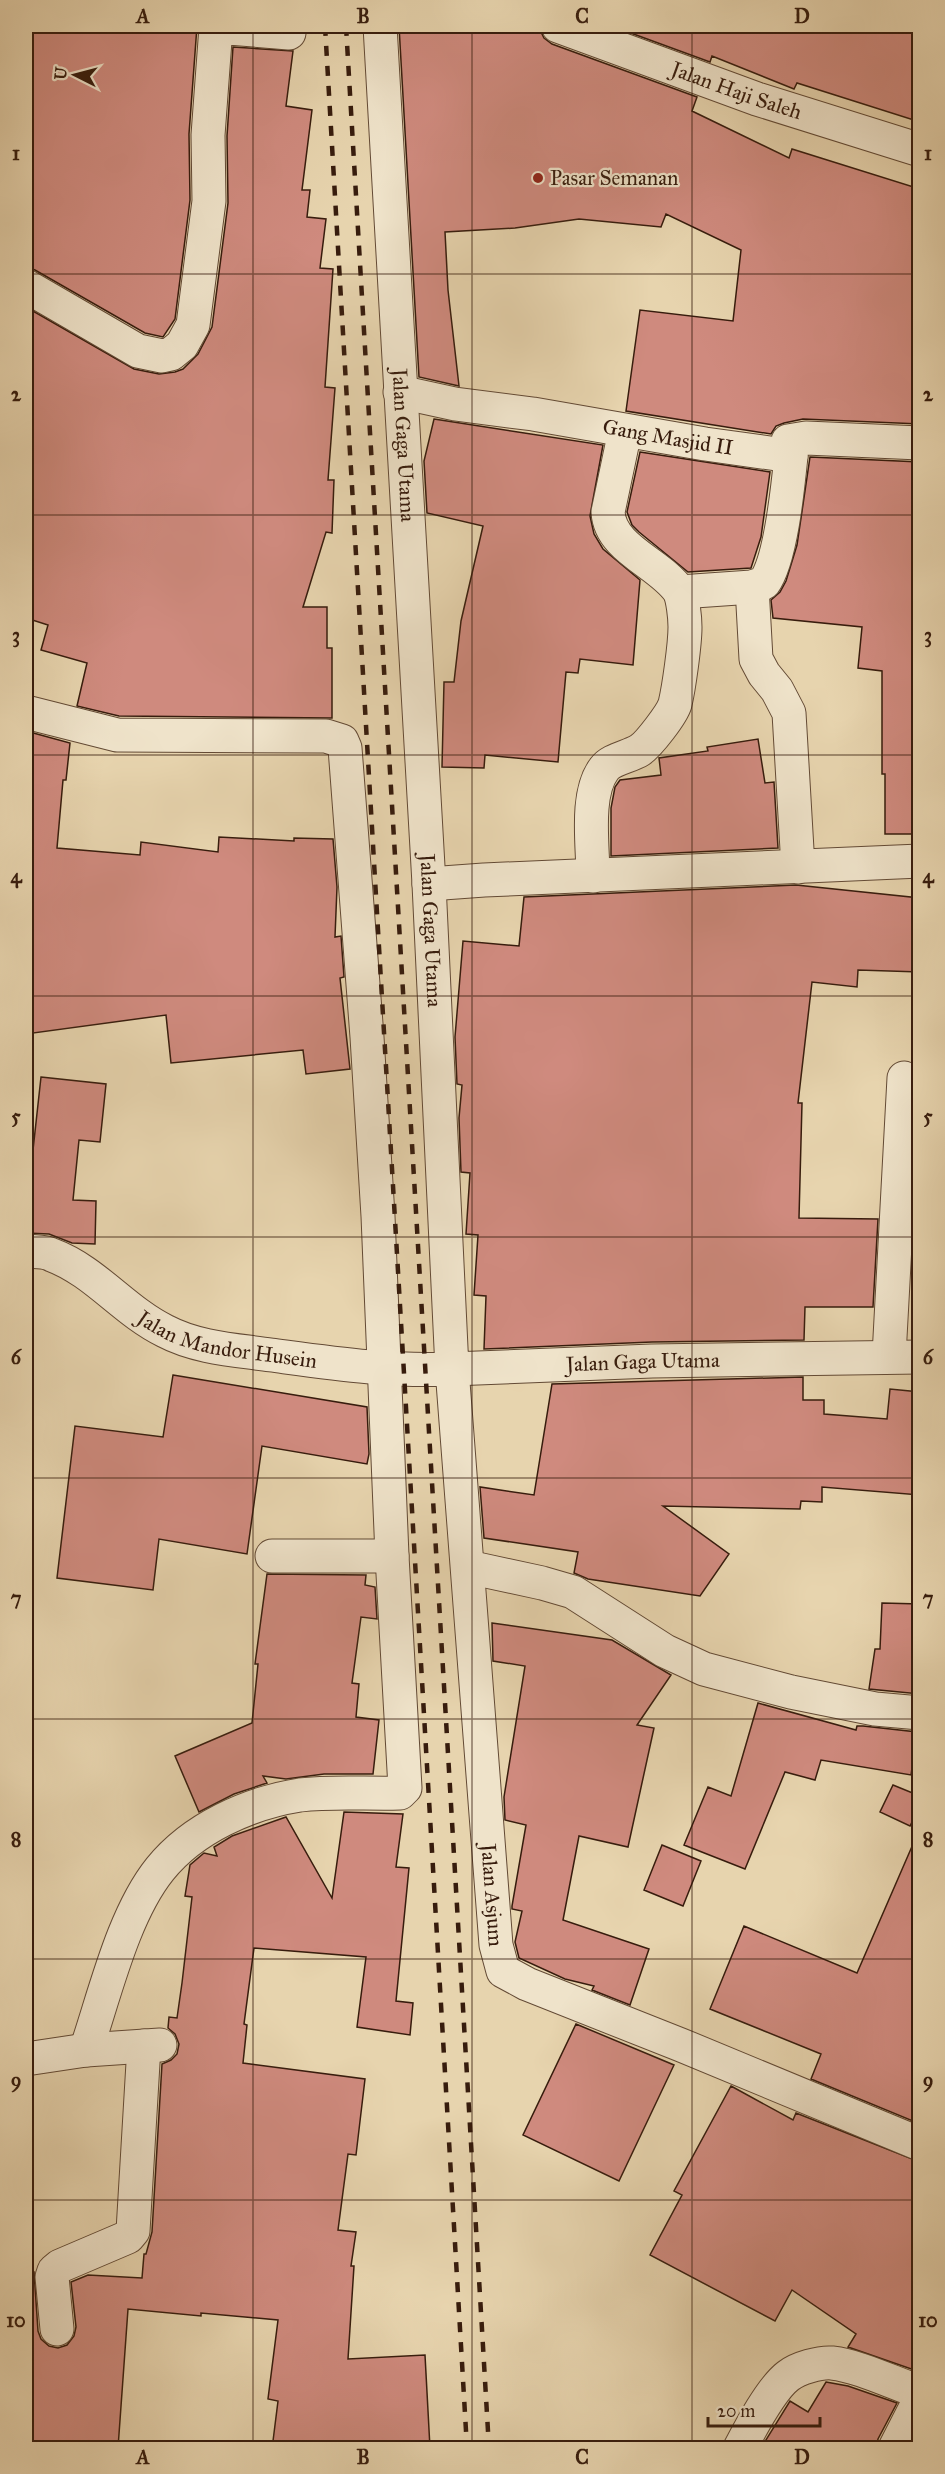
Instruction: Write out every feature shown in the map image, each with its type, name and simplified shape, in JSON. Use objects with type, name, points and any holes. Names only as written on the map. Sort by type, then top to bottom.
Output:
[{"type":"street","points":[[26,286],[138,351],[162,356],[171,354],[182,345],[193,325],[209,201],[208,135],[217,26],[289,33]]},
{"type":"street","name":"Jalan Gaga Utama","points":[[380,26],[429,884],[452,1369],[652,1361],[904,1357]]},
{"type":"street","name":"Jalan Haji Saleh","points":[[558,26],[757,99],[920,150]]},
{"type":"street","name":"Gang Masjid II","points":[[400,392],[455,404],[533,414],[625,431],[791,456]]},
{"type":"street","points":[[593,876],[592,802],[597,783],[604,767],[639,751],[649,742],[675,706],[685,626],[680,592],[652,565],[624,543],[609,522],[625,431]]},
{"type":"street","points":[[680,592],[752,587],[764,583],[772,570],[788,496],[791,456],[788,441],[806,438],[920,443]]},
{"type":"street","points":[[752,587],[756,659],[789,713],[798,867]]},
{"type":"street","points":[[26,712],[117,735],[326,736],[342,741],[346,761],[366,1025],[405,1788],[400,1793],[300,1795],[262,1804],[218,1822],[180,1848],[160,1869],[147,1889],[126,1932],[86,2050]]},
{"type":"street","points":[[429,884],[920,861]]},
{"type":"street","points":[[904,1078],[904,1357]]},
{"type":"street","name":"Jalan Mandor Husein","points":[[26,1251],[51,1254],[77,1267],[136,1314],[166,1332],[208,1346],[385,1368],[452,1369]]},
{"type":"street","name":"Jalan Asjum","points":[[452,1369],[496,1945],[504,1971],[527,1984],[920,2144]]},
{"type":"street","points":[[272,1556],[392,1556]]},
{"type":"street","points":[[468,1568],[542,1583],[573,1592],[589,1600],[665,1651],[704,1669],[791,1692],[864,1707],[920,1713]]},
{"type":"street","points":[[26,2059],[86,2050],[152,2045],[133,2231],[128,2237],[60,2266],[54,2271],[52,2277],[57,2329]]},
{"type":"street","points":[[740,2448],[749,2430],[789,2375],[817,2364],[831,2363],[848,2367],[920,2392]]},
{"type":"street","points":[[895,2448],[920,2399]]},
{"type":"building","points":[[26,26],[197,26],[189,134],[190,200],[175,319],[163,337],[145,333],[26,267]]},
{"type":"building","points":[[399,26],[528,26],[540,30],[544,38],[552,44],[697,97],[692,111],[789,158],[792,149],[920,189],[920,424],[803,419],[776,426],[771,434],[626,411],[640,310],[733,321],[741,250],[666,214],[661,227],[579,219],[515,228],[445,232],[448,290],[459,386],[419,377]]},
{"type":"building","points":[[631,26],[920,26],[920,122],[797,83],[794,89],[712,56],[710,62],[628,32]]},
{"type":"building","points":[[233,47],[293,51],[286,106],[312,110],[302,190],[310,190],[307,217],[326,219],[320,268],[333,269],[325,387],[335,388],[328,480],[334,480],[332,533],[326,532],[303,607],[327,607],[327,648],[332,648],[332,718],[119,716],[77,706],[87,663],[41,650],[48,625],[26,618],[26,307],[134,369],[159,374],[175,372],[183,369],[198,354],[212,327],[228,203],[227,136]]},
{"type":"building","points":[[434,419],[603,445],[590,516],[594,534],[603,549],[640,580],[633,665],[580,659],[578,673],[566,672],[558,762],[485,755],[484,768],[442,767],[444,682],[454,682],[461,621],[483,526],[427,513],[424,461]]},
{"type":"building","points":[[640,452],[770,472],[761,537],[751,568],[688,572],[632,525],[627,512]]},
{"type":"building","points":[[810,457],[920,462],[920,834],[885,834],[885,774],[882,774],[882,671],[858,668],[862,627],[773,618],[771,600],[780,592],[786,581],[797,545]]},
{"type":"building","points":[[26,731],[70,743],[66,780],[63,780],[57,848],[140,855],[141,842],[218,852],[219,837],[294,841],[294,838],[333,839],[337,887],[335,937],[341,936],[344,977],[340,978],[350,1069],[306,1074],[303,1050],[171,1063],[166,1015],[26,1034]]},
{"type":"building","points":[[758,739],[765,783],[774,782],[778,848],[611,856],[611,808],[615,787],[620,780],[661,775],[659,758],[708,751],[707,747]]},
{"type":"building","points":[[796,885],[920,898],[920,972],[858,970],[857,987],[812,982],[798,1103],[802,1103],[799,1218],[878,1219],[873,1307],[805,1307],[804,1340],[652,1342],[484,1349],[486,1296],[474,1295],[478,1235],[466,1234],[470,1173],[461,1172],[459,1118],[462,1085],[457,1084],[455,1037],[463,941],[519,946],[524,897]]},
{"type":"building","points":[[41,1077],[106,1084],[100,1142],[79,1140],[73,1200],[96,1201],[95,1244],[72,1243],[49,1234],[26,1233],[27,1158],[32,1159]]},
{"type":"building","points":[[173,1375],[367,1407],[369,1454],[367,1464],[262,1446],[247,1554],[159,1539],[153,1590],[57,1578],[75,1426],[163,1437]]},
{"type":"building","points":[[803,1377],[803,1400],[824,1400],[824,1414],[887,1419],[890,1389],[920,1392],[920,1495],[822,1487],[822,1502],[801,1501],[800,1509],[663,1506],[729,1554],[700,1596],[588,1579],[574,1573],[578,1552],[484,1538],[480,1487],[534,1495],[552,1384]]},
{"type":"building","points":[[267,1574],[366,1575],[365,1585],[375,1587],[377,1619],[361,1617],[352,1683],[359,1684],[356,1717],[379,1720],[373,1774],[324,1774],[286,1779],[263,1776],[267,1783],[234,1794],[199,1812],[175,1756],[252,1723],[258,1664],[255,1664]]},
{"type":"building","points":[[882,1603],[920,1604],[920,1694],[869,1689],[875,1649],[880,1649]]},
{"type":"building","points":[[492,1623],[612,1640],[671,1675],[637,1725],[654,1728],[628,1847],[579,1836],[563,1920],[649,1949],[630,2005],[592,1990],[594,1986],[565,1979],[519,1958],[515,1942],[522,1911],[512,1909],[512,1906],[526,1825],[505,1820],[504,1797],[525,1666],[493,1661]]},
{"type":"building","points":[[758,1703],[856,1730],[857,1726],[863,1726],[917,1732],[911,1775],[821,1760],[815,1780],[785,1772],[745,1869],[684,1845],[708,1787],[731,1796]]},
{"type":"building","points":[[893,1785],[920,1796],[920,1806],[910,1826],[880,1812]]},
{"type":"building","points":[[344,1812],[403,1814],[396,1867],[409,1868],[396,2001],[413,2003],[410,2035],[357,2027],[366,1957],[254,1948],[244,2024],[247,2025],[243,2063],[365,2079],[356,2155],[348,2154],[338,2230],[356,2232],[351,2266],[354,2266],[348,2359],[425,2355],[430,2448],[336,2448],[273,2441],[278,2401],[268,2399],[278,2320],[128,2309],[118,2448],[26,2448],[26,2271],[34,2272],[38,2331],[41,2339],[49,2346],[58,2348],[67,2345],[74,2336],[76,2327],[71,2282],[88,2275],[142,2278],[144,2254],[146,2254],[152,2232],[162,2064],[177,2054],[179,2044],[175,2034],[168,2028],[169,2017],[177,2018],[182,1983],[192,1897],[185,1896],[190,1865],[204,1853],[217,1856],[214,1847],[232,1836],[286,1817],[332,1898]]},
{"type":"building","points":[[920,1828],[920,2124],[811,2079],[821,2054],[710,2009],[744,1926],[857,1973]]},
{"type":"building","points":[[662,1845],[701,1861],[683,1906],[644,1890]]},
{"type":"building","points":[[576,2024],[674,2065],[619,2181],[523,2135]]},
{"type":"building","points":[[731,2086],[793,2120],[796,2113],[920,2162],[920,2372],[848,2347],[856,2334],[792,2290],[775,2321],[650,2255],[682,2195],[674,2191]]},
{"type":"building","points":[[826,2382],[848,2386],[897,2403],[878,2439],[876,2448],[761,2448],[790,2401],[808,2412]]},
{"type":"railway","points":[[325,26],[467,2448]]},
{"type":"railway","points":[[346,26],[489,2448]]},
{"type":"place","name":"Pasar Semanan","points":[[538,178]]}]
